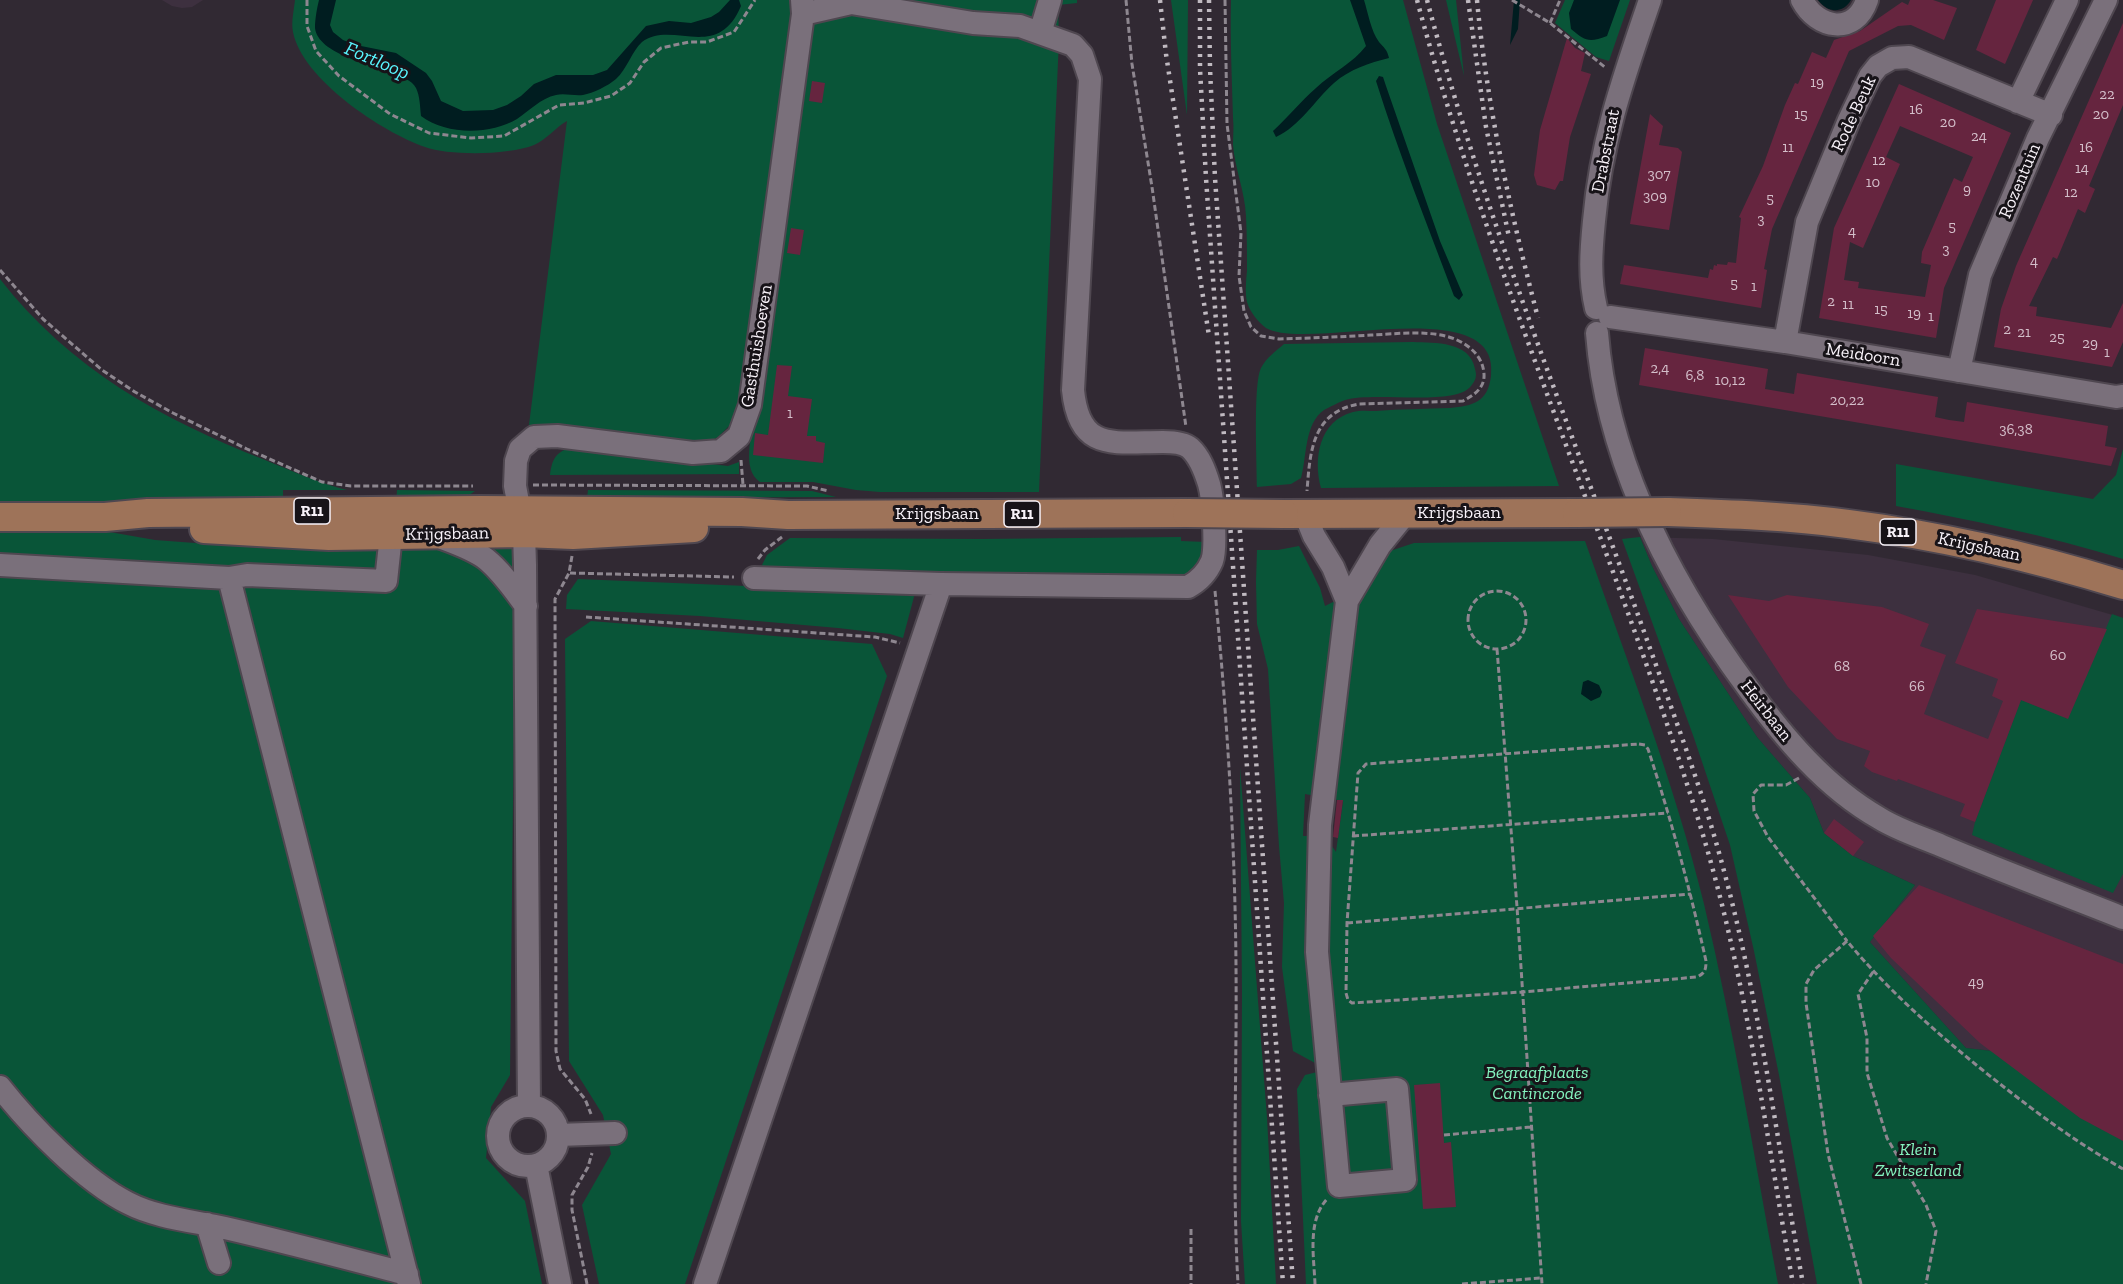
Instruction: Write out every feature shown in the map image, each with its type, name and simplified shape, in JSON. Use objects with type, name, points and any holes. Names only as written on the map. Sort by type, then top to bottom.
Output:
[{"type":"main road","name":"Krijgsbaan","points":[[105,517],[142,524],[277,534],[391,535],[432,534],[520,510]]},
{"type":"main road","name":"Krijgsbaan","points":[[0,517],[105,517],[148,513],[520,510],[742,512],[788,515],[1667,513],[1772,517],[1848,524],[1925,536],[2021,556],[2123,585]]},
{"type":"street","points":[[1040,33],[1050,0]]},
{"type":"street","name":"Drabstraat","points":[[1601,319],[1591,287],[1590,271],[1598,178],[1608,128],[1650,0]]},
{"type":"street","points":[[1799,1],[1820,21],[1837,26],[1850,21],[1864,8],[1867,0]]},
{"type":"street","points":[[2018,102],[2067,0]]},
{"type":"street","name":"Rozentuin","points":[[1959,371],[1980,274],[2038,138],[2106,0]]},
{"type":"street","name":"Gasthuishoeven","points":[[731,444],[739,436],[750,405],[802,7],[851,3],[973,23],[1020,26],[1069,42],[1077,48],[1085,62],[1090,79],[1074,390],[1079,420],[1086,431],[1099,438],[1116,442],[1168,442],[1188,446]]},
{"type":"street","name":"Rode Beuk","points":[[1785,342],[1807,222],[1849,120],[1870,76],[1878,66],[1892,58],[1909,57],[2051,115]]},
{"type":"street","name":"Meidoorn","points":[[1601,319],[1785,342],[2120,397]]},
{"type":"street","name":"Heirbaan","points":[[1601,319],[1600,371],[1615,431],[1641,505],[1682,588],[1732,667],[1789,740],[1841,793],[1880,819],[2123,918]]},
{"type":"street","points":[[529,1106],[526,606],[516,461],[519,449],[534,437],[557,436],[693,453],[721,451],[731,444]]},
{"type":"street","points":[[754,578],[941,584],[1188,587],[1203,576],[1212,560],[1215,546],[1209,485],[1201,461],[1188,446]]},
{"type":"street","points":[[1330,1095],[1397,1089],[1405,1180],[1339,1186],[1330,1095],[1317,952],[1320,825],[1347,601],[1380,545],[1406,513]]},
{"type":"street","points":[[1294,514],[1314,536],[1333,567],[1347,601]]},
{"type":"street","points":[[432,534],[485,558],[526,606]]},
{"type":"street","points":[[0,565],[229,578],[247,575],[386,581],[391,535]]},
{"type":"street","points":[[0,1087],[43,1134],[92,1179],[116,1197],[141,1209],[207,1224],[408,1279],[229,578]]},
{"type":"street","points":[[705,1284],[941,584]]},
{"type":"street","points":[[529,1106],[538,1108],[552,1118],[558,1135],[557,1145],[545,1161],[525,1166],[507,1158],[498,1139],[503,1120],[510,1112],[529,1106]]},
{"type":"street","points":[[558,1135],[605,1133]]},
{"type":"street","points":[[536,1165],[560,1284]]},
{"type":"street","points":[[207,1224],[219,1263]]},
{"type":"path","points":[[307,0],[307,27],[316,51],[339,76],[390,114],[429,133],[471,138],[504,136],[559,105],[584,103],[611,96],[630,83],[645,62],[661,48],[688,42],[706,42],[734,33],[755,0]]},
{"type":"path","points":[[1126,0],[1132,64],[1161,243],[1188,446]]},
{"type":"path","points":[[1225,0],[1227,124],[1241,233],[1239,276],[1244,310],[1251,327],[1261,336],[1279,339],[1426,334],[1456,339],[1478,355],[1483,365],[1484,378],[1481,387],[1474,395],[1463,401],[1359,404],[1346,406],[1328,418],[1315,437],[1294,514]]},
{"type":"path","points":[[1512,0],[1550,23],[1606,68],[1624,75]]},
{"type":"path","points":[[1550,23],[1560,0]]},
{"type":"path","points":[[0,270],[43,319],[102,370],[173,413],[247,449],[322,482],[351,486],[480,486]]},
{"type":"path","points":[[520,510],[572,511],[743,485],[742,462],[731,444]]},
{"type":"path","points":[[572,511],[574,550],[569,573],[555,600],[556,1051],[560,1069],[585,1098],[591,1113],[605,1133],[592,1153],[588,1167],[572,1195],[572,1210],[587,1284]]},
{"type":"path","points":[[1212,560],[1232,795],[1236,966],[1235,1138],[1238,1284]]},
{"type":"path","points":[[569,573],[754,578]]},
{"type":"path","points":[[1498,591],[1507,593],[1516,599],[1526,616],[1525,629],[1521,637],[1512,645],[1497,649],[1487,648],[1473,637],[1469,627],[1469,615],[1478,598],[1498,591]]},
{"type":"path","points":[[586,617],[875,637],[919,648]]},
{"type":"path","points":[[1497,649],[1542,1284]]},
{"type":"path","points":[[1644,745],[1648,749],[1669,813],[1706,961],[1706,970],[1697,977],[1522,992],[1353,1003],[1348,1000],[1346,993],[1347,923],[1353,836],[1358,773],[1366,764],[1644,745]]},
{"type":"path","points":[[1815,769],[1786,784],[1761,785],[1754,794],[1754,811],[1768,837],[1847,941],[1873,972],[1943,1038],[2019,1100],[2090,1150],[2123,1168]]},
{"type":"path","points":[[1353,836],[1669,813]]},
{"type":"path","points":[[1347,923],[1691,894]]},
{"type":"path","points":[[1847,941],[1814,969],[1806,984],[1806,1003],[1828,1154],[1861,1284]]},
{"type":"path","points":[[1873,972],[1858,994],[1867,1038],[1867,1073],[1887,1138],[1926,1205],[1936,1231],[1926,1284]]},
{"type":"path","points":[[1444,1135],[1531,1127]]},
{"type":"path","points":[[1315,1284],[1313,1246],[1316,1218],[1323,1204],[1339,1186]]},
{"type":"path","points":[[1191,1229],[1191,1284]]},
{"type":"path","points":[[1462,1284],[1541,1278]]},
{"type":"shaded area","points":[[162,0],[203,0],[192,7],[182,8],[172,6]]},
{"type":"shaded area","points":[[1640,537],[1713,539],[1868,555],[1975,575],[2123,618],[2123,1141],[1992,1051],[1966,1048],[1870,942],[1915,885],[1853,856],[1824,833],[1810,798],[1757,737],[1679,619]]},
{"type":"green space","points":[[295,0],[1077,0],[1077,3],[1058,5],[1059,39],[1039,492],[880,492],[813,482],[760,482],[754,476],[749,460],[755,416],[732,423],[718,437],[705,444],[529,425],[567,121],[538,143],[510,151],[449,152],[407,140],[346,102],[311,68],[299,50],[293,32]]},
{"type":"green space","points":[[1171,0],[1188,0],[1187,115]]},
{"type":"green space","points":[[1231,0],[1403,0],[1437,124],[1559,486],[1321,488],[1318,465],[1321,442],[1326,432],[1342,417],[1359,411],[1466,406],[1483,397],[1487,392],[1491,376],[1486,350],[1466,336],[1435,329],[1320,334],[1288,333],[1266,328],[1252,313],[1246,295],[1245,207],[1233,145]]},
{"type":"green space","points":[[1446,0],[1456,0],[1464,76]]},
{"type":"green space","points":[[1565,0],[1630,0],[1609,61],[1596,57],[1555,23]]},
{"type":"green space","points":[[0,279],[27,311],[56,339],[120,388],[190,427],[227,444],[326,484],[347,490],[283,490],[283,506],[0,505]]},
{"type":"green space","points":[[1413,342],[1450,345],[1459,348],[1472,360],[1476,371],[1473,384],[1462,392],[1449,396],[1358,398],[1337,403],[1324,410],[1313,424],[1307,441],[1301,478],[1291,484],[1257,487],[1257,390],[1261,368],[1271,355],[1284,344]]},
{"type":"green space","points":[[569,448],[728,466],[739,462],[739,474],[550,475],[555,458],[560,452]]},
{"type":"green space","points":[[2123,449],[2123,559],[2010,529],[1896,506],[1896,464],[2093,499],[2116,475]]},
{"type":"green space","points":[[397,490],[475,491],[462,500],[396,506]]},
{"type":"green space","points":[[588,490],[812,491],[836,497],[587,498]]},
{"type":"green space","points":[[0,527],[81,527],[155,540],[274,549],[384,547],[453,550],[487,568],[509,599],[515,616],[510,1075],[491,1107],[486,1158],[525,1201],[542,1284],[0,1284]]},
{"type":"green space","points":[[1181,537],[1181,541],[1206,542],[1202,563],[1187,576],[998,578],[760,569],[767,555],[790,538]]},
{"type":"green space","name":"Klein Zwitserland","points":[[1640,537],[1679,619],[1757,737],[1810,798],[1824,833],[1853,856],[1915,885],[1870,942],[1966,1048],[1992,1051],[2123,1141],[2123,1284],[1817,1284],[1779,1075],[1730,845],[1622,539]]},
{"type":"green space","points":[[468,540],[510,542],[513,550],[512,577]]},
{"type":"green space","name":"Begraafplaats Cantincrode","points":[[1585,541],[1679,812],[1704,904],[1734,1046],[1778,1284],[1306,1284],[1297,1089],[1305,1075],[1338,1067],[1336,1048],[1315,1063],[1293,1051],[1282,967],[1284,903],[1268,669],[1257,624],[1257,550],[1278,550],[1299,546],[1320,588],[1325,606],[1355,591],[1369,567],[1390,551],[1414,543]],"holes":[[[1305,794],[1343,801],[1336,852],[1325,836],[1303,836]]]},
{"type":"green space","points":[[578,579],[915,593],[903,638],[890,634],[838,628],[700,616],[566,609],[567,595]]},
{"type":"green space","points":[[2112,614],[2123,618],[2123,874],[2113,893],[1972,835],[2021,700],[2068,718]]},
{"type":"green space","points":[[591,621],[872,644],[887,676],[685,1284],[599,1284],[582,1205],[611,1154],[603,1115],[569,1061],[565,639]]},
{"type":"green space","points":[[1240,767],[1267,1118],[1276,1284],[1245,1284],[1241,1221]]},
{"type":"water","name":"Fortloop","points":[[319,0],[336,0],[330,25],[333,32],[343,40],[396,53],[426,73],[441,101],[463,111],[493,110],[507,105],[534,84],[556,75],[593,75],[607,70],[646,26],[669,21],[691,23],[711,17],[730,0],[739,0],[741,6],[731,23],[720,32],[694,37],[654,36],[642,42],[620,75],[600,89],[583,95],[556,95],[540,102],[506,124],[468,131],[443,127],[421,116],[417,91],[409,81],[335,52],[326,45],[318,37],[315,28]]},
{"type":"water","points":[[1350,0],[1364,0],[1374,33],[1389,58],[1360,67],[1340,78],[1300,120],[1276,137],[1273,131],[1305,98],[1355,58],[1366,46]]},
{"type":"water","points":[[1514,0],[1520,0],[1518,29],[1510,45]]},
{"type":"water","points":[[1574,0],[1620,0],[1607,36],[1588,40],[1571,29],[1569,13]]},
{"type":"water","points":[[1818,0],[1851,0],[1844,8],[1835,10],[1826,7]]},
{"type":"water","points":[[1379,76],[1383,77],[1440,241],[1463,295],[1459,300],[1454,296],[1404,162],[1376,81]]},
{"type":"water","points":[[1588,680],[1599,685],[1602,692],[1600,697],[1591,701],[1581,694],[1583,682]]},
{"type":"building","points":[[1910,0],[1933,0],[1957,8],[1944,40],[1911,25],[1898,26],[1849,51],[1772,229],[1764,269],[1767,270],[1761,308],[1620,284],[1624,265],[1708,278],[1710,269],[1713,270],[1714,265],[1736,263],[1741,218],[1739,217],[1763,166],[1785,105],[1795,83],[1798,84],[1812,52],[1826,58],[1834,40],[1860,31],[1902,2],[1908,5]]},
{"type":"building","points":[[1996,0],[2033,0],[2005,64],[1976,50]]},
{"type":"building","points":[[2123,23],[2123,105],[2089,186],[2095,189],[2085,213],[2078,209],[2057,259],[2053,257],[2029,306],[2037,307],[2036,316],[2111,328],[2123,303],[2123,342],[2112,367],[1994,347],[2001,309],[2016,266]]},
{"type":"building","points":[[1567,38],[1575,48],[1585,53],[1581,71],[1591,74],[1570,137],[1563,181],[1560,181],[1555,190],[1537,185],[1534,175],[1540,130]]},
{"type":"building","points":[[812,81],[825,83],[822,103],[809,101]]},
{"type":"building","points":[[1899,84],[2011,133],[1944,288],[1936,338],[1819,318],[1834,228]],"holes":[[[1900,126],[1973,157],[1962,182],[1954,178],[1922,252],[1921,263],[1931,265],[1925,297],[1858,288],[1859,282],[1844,280],[1850,242],[1863,248],[1900,164],[1886,157]]]},
{"type":"building","points":[[1650,114],[1663,126],[1659,145],[1678,148],[1682,152],[1669,230],[1630,224]]},
{"type":"building","points":[[791,228],[804,230],[800,255],[787,253]]},
{"type":"building","points":[[1645,348],[1768,369],[1765,389],[1794,394],[1797,373],[1938,397],[1935,417],[1949,420],[1964,422],[1967,402],[2108,426],[2105,446],[2117,448],[2111,466],[1639,385]]},
{"type":"building","points":[[777,365],[792,366],[788,396],[812,399],[807,436],[816,436],[816,441],[825,443],[823,463],[753,455],[755,433],[768,435]]},
{"type":"building","points":[[1728,595],[1769,601],[1787,595],[1882,607],[1929,624],[1920,646],[1946,655],[1924,714],[1988,739],[2003,701],[1992,696],[1998,679],[1955,663],[1977,609],[2107,629],[2068,719],[2021,700],[1975,822],[1960,816],[1965,804],[1898,779],[1897,781],[1872,772],[1864,766],[1870,751],[1837,739],[1788,687]]},
{"type":"building","points":[[1337,800],[1343,800],[1338,838],[1333,837]]},
{"type":"building","points":[[1834,819],[1864,842],[1853,856],[1824,833]]},
{"type":"building","points":[[1919,885],[2123,964],[2123,1141],[2080,1118],[1980,1043],[1891,958],[1873,936]]},
{"type":"building","points":[[1440,1083],[1444,1143],[1451,1142],[1456,1207],[1423,1209],[1414,1085]]},
{"type":"railway","points":[[1160,0],[1166,54],[1209,336]]},
{"type":"railway","points":[[1200,0],[1200,69],[1206,178],[1283,1284]]},
{"type":"railway","points":[[1209,0],[1215,178],[1293,1284]]},
{"type":"railway","points":[[1417,0],[1480,205],[1626,607],[1695,809],[1712,868],[1740,986],[1793,1284]]},
{"type":"railway","points":[[1427,0],[1498,231],[1681,735],[1723,867],[1751,985],[1803,1284]]},
{"type":"railway","points":[[1468,0],[1486,127],[1509,237]]},
{"type":"railway","points":[[1477,0],[1481,40],[1501,160],[1538,318]]}]
